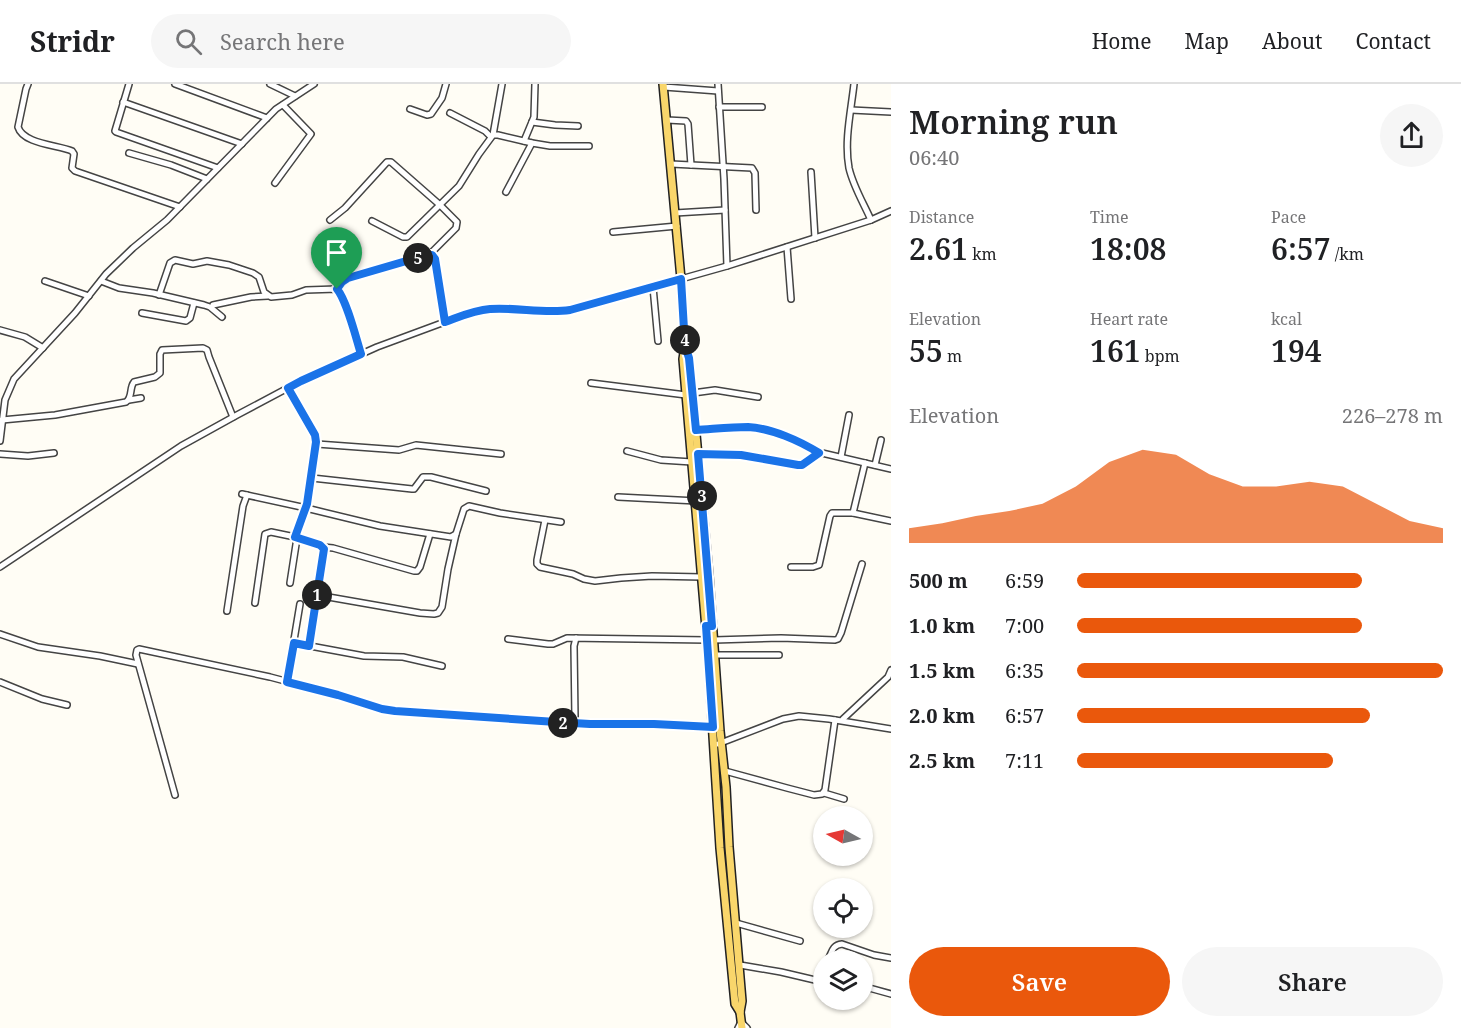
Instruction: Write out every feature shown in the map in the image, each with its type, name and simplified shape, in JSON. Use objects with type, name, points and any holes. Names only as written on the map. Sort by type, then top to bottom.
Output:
[{"type":"main road","points":[[663,86],[681,279],[685,346],[683,359],[696,430],[702,577],[709,626]]},
{"type":"main road","points":[[689,394],[692,462],[699,501],[710,640],[720,848],[735,1004],[740,1012]]},
{"type":"main road","points":[[710,640],[715,655],[740,965],[742,1001],[740,1026]]},
{"type":"street","points":[[28,84],[18,127],[23,135],[30,140],[72,151],[74,154],[72,168],[75,171],[180,207]]},
{"type":"street","points":[[129,84],[116,132],[218,168]]},
{"type":"street","points":[[175,84],[267,118]]},
{"type":"street","points":[[270,84],[296,96]]},
{"type":"street","points":[[0,441],[5,400],[14,379],[120,259],[167,220],[267,118],[314,84]]},
{"type":"street","points":[[410,109],[427,115],[431,114],[442,98],[446,84]]},
{"type":"street","points":[[372,221],[405,238],[459,186],[492,136],[501,84]]},
{"type":"street","points":[[524,141],[532,122],[535,84]]},
{"type":"street","points":[[718,84],[727,266]]},
{"type":"street","points":[[854,84],[848,135],[849,169],[871,220]]},
{"type":"street","points":[[663,86],[718,91]]},
{"type":"street","points":[[123,102],[242,144]]},
{"type":"street","points":[[274,183],[311,134],[283,105]]},
{"type":"street","points":[[719,106],[762,107]]},
{"type":"street","points":[[851,110],[891,111]]},
{"type":"street","points":[[450,113],[492,136],[498,135],[550,146],[590,146]]},
{"type":"street","points":[[667,120],[686,121],[691,165]]},
{"type":"street","points":[[532,122],[578,126]]},
{"type":"street","points":[[506,192],[532,143]]},
{"type":"street","points":[[129,153],[171,165],[207,179]]},
{"type":"street","points":[[330,220],[345,208],[388,162],[393,163],[457,222],[457,226],[429,255],[344,279],[337,289]]},
{"type":"street","points":[[671,164],[748,167],[754,170],[756,210]]},
{"type":"street","points":[[811,172],[815,238]]},
{"type":"street","points":[[675,213],[725,210]]},
{"type":"street","points":[[0,567],[181,446],[301,381],[361,354],[469,313],[513,308],[570,310],[727,266],[871,220],[891,211]]},
{"type":"street","points":[[613,232],[676,226]]},
{"type":"street","points":[[787,247],[791,299]]},
{"type":"street","points":[[429,255],[434,256],[435,259],[445,322]]},
{"type":"street","points":[[159,295],[170,263],[175,260],[193,264],[210,262],[253,273],[259,277],[264,292],[268,296]]},
{"type":"street","points":[[45,281],[89,296]]},
{"type":"street","points":[[101,281],[119,288],[194,303],[210,308],[222,317]]},
{"type":"street","points":[[653,287],[658,341]]},
{"type":"street","points":[[213,305],[251,297],[274,298],[306,290],[337,289]]},
{"type":"street","points":[[337,289],[344,301],[361,354]]},
{"type":"street","points":[[142,313],[186,321],[190,318],[194,303]]},
{"type":"street","points":[[0,330],[25,337],[43,348]]},
{"type":"street","points":[[129,400],[134,382],[160,374],[162,350],[203,348],[207,350],[233,417]]},
{"type":"street","points":[[591,383],[689,394],[715,390],[758,397]]},
{"type":"street","points":[[288,388],[315,435],[316,444],[306,508],[296,538],[290,583]]},
{"type":"street","points":[[2,420],[55,415],[141,398]]},
{"type":"street","points":[[841,457],[849,415]]},
{"type":"street","points":[[696,430],[749,427],[766,430],[805,444],[819,453],[891,469]]},
{"type":"street","points":[[876,465],[881,440]]},
{"type":"street","points":[[316,444],[396,450],[416,445],[501,454]]},
{"type":"street","points":[[627,451],[662,460],[692,462]]},
{"type":"street","points":[[0,454],[28,456],[54,453]]},
{"type":"street","points":[[698,454],[741,455],[802,465],[819,453]]},
{"type":"street","points":[[853,513],[865,463]]},
{"type":"street","points":[[312,478],[411,489],[416,487],[423,477],[430,477],[486,491]]},
{"type":"street","points":[[227,611],[244,495],[380,526],[451,537],[456,534]]},
{"type":"street","points":[[618,496],[699,501]]},
{"type":"street","points":[[317,595],[420,613],[438,613],[442,607],[456,534],[464,510],[469,506],[561,522]]},
{"type":"street","points":[[791,567],[819,565],[831,514],[835,512],[853,513],[891,521]]},
{"type":"street","points":[[545,520],[537,561],[540,567],[595,581],[652,576],[702,577]]},
{"type":"street","points":[[255,603],[265,534],[271,532],[296,538],[417,571],[430,534]]},
{"type":"street","points":[[309,646],[324,553],[323,547]]},
{"type":"street","points":[[508,639],[548,644],[567,638],[835,640],[841,633],[862,564]]},
{"type":"street","points":[[287,682],[300,604]]},
{"type":"street","points":[[0,634],[38,647],[138,664]]},
{"type":"street","points":[[575,718],[574,646],[576,638]]},
{"type":"street","points":[[294,643],[364,656],[403,657],[442,666]]},
{"type":"street","points":[[175,795],[138,664],[136,652],[139,649],[287,682],[395,711],[545,722],[713,727]]},
{"type":"street","points":[[715,655],[779,655]]},
{"type":"street","points":[[843,719],[888,677],[891,670]]},
{"type":"street","points":[[0,682],[42,699],[67,705]]},
{"type":"street","points":[[714,746],[793,716],[891,729]]},
{"type":"street","points":[[824,793],[834,720]]},
{"type":"street","points":[[724,771],[814,795],[824,793],[844,799]]},
{"type":"street","points":[[736,923],[800,940]]},
{"type":"street","points":[[832,950],[836,945],[842,944],[859,950]]},
{"type":"street","points":[[873,955],[891,958]]},
{"type":"street","points":[[740,965],[813,980]]},
{"type":"street","points":[[873,990],[891,994]]},
{"type":"street","points":[[740,1026],[747,1028]]},
{"type":"route","points":[[432,255],[435,259],[445,322],[469,313],[489,309],[563,311],[578,309],[681,279],[685,346],[689,358],[696,430],[749,427],[766,430],[805,444],[819,453],[802,465],[741,455],[698,454],[712,626],[706,626],[713,727],[590,724],[395,711],[287,682],[294,643],[309,646],[324,549],[320,545],[295,537],[307,504],[316,442],[315,435],[288,388],[361,354],[344,301],[337,289],[344,279],[432,255]]}]
